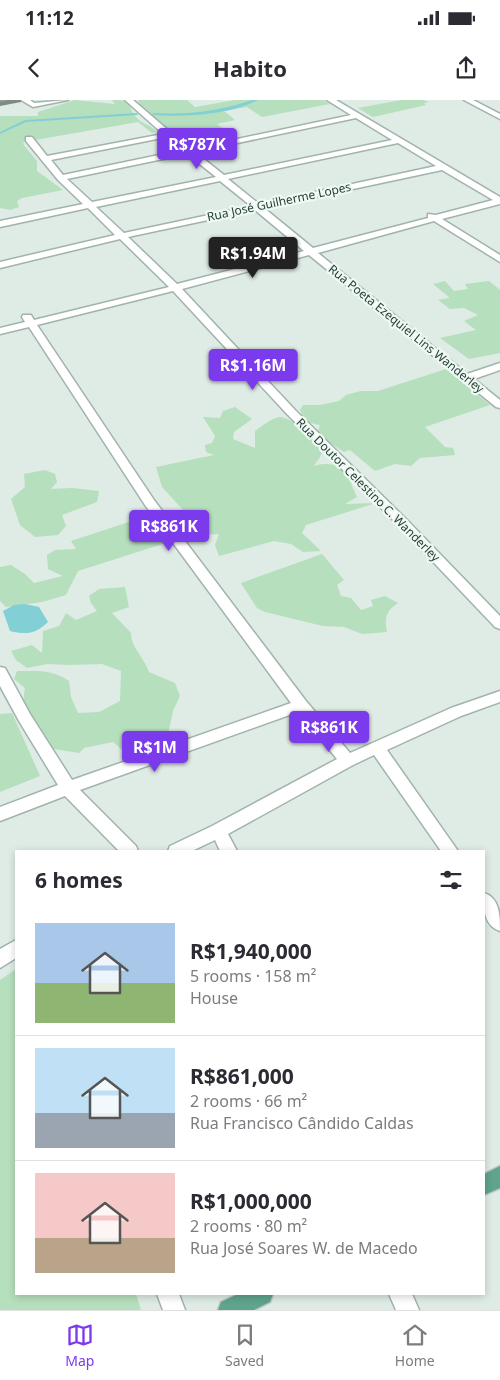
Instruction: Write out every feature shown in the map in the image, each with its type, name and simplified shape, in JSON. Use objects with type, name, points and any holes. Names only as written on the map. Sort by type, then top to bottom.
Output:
[{"type":"main road","points":[[485,1184],[500,1177]]},
{"type":"main road","points":[[229,1310],[260,1295]]},
{"type":"street","points":[[26,100],[30,105],[64,100]]},
{"type":"street","name":"Rua Poeta Ezequiel Lins Wanderley","points":[[128,100],[168,135],[257,206],[306,249],[500,405]]},
{"type":"street","points":[[331,100],[499,200]]},
{"type":"street","points":[[468,100],[500,117]]},
{"type":"street","points":[[61,178],[357,116]]},
{"type":"street","points":[[45,159],[168,135]]},
{"type":"street","name":"Rua Doutor Celestino C. Wanderley","points":[[29,139],[61,178],[172,284],[291,412],[404,523],[500,624]]},
{"type":"street","points":[[0,224],[399,141]]},
{"type":"street","name":"Rua José Guilherme Lopes","points":[[0,265],[121,236],[442,167]]},
{"type":"street","points":[[0,324],[29,320],[499,200]]},
{"type":"street","points":[[433,216],[500,259]]},
{"type":"street","points":[[0,331],[29,320]]},
{"type":"street","points":[[29,320],[149,502],[300,705],[347,761]]},
{"type":"street","points":[[466,378],[500,366]]},
{"type":"street","points":[[0,672],[24,717],[68,788],[129,850]]},
{"type":"street","points":[[178,850],[218,831],[347,761],[500,696]]},
{"type":"street","points":[[0,814],[300,705]]},
{"type":"street","points":[[377,747],[449,850]]},
{"type":"street","points":[[218,831],[228,850]]},
{"type":"street","points":[[485,901],[500,923]]},
{"type":"street","points":[[0,960],[15,949]]},
{"type":"street","points":[[168,1295],[174,1310]]},
{"type":"street","points":[[400,1295],[408,1310]]},
{"type":"green space","points":[[75,100],[115,104],[112,100],[127,102],[138,119],[156,132],[152,133],[138,122],[24,142],[23,144],[37,161],[37,171],[63,190],[22,198],[17,201],[19,207],[10,210],[0,208],[0,116],[38,116],[38,112]]},
{"type":"green space","points":[[138,100],[187,100],[195,107],[235,100],[323,100],[330,104],[262,117],[247,107],[224,111],[235,120],[217,124],[233,136],[206,142],[187,139],[170,132],[140,105]]},
{"type":"green space","points":[[401,100],[423,100],[429,102],[424,103],[426,105],[373,117],[358,108]]},
{"type":"green space","points":[[445,281],[454,291],[468,289],[465,284],[489,281],[500,290],[500,353],[469,359],[440,338],[476,330],[464,321],[478,315],[464,308],[450,309],[438,300],[450,298],[433,284]]},
{"type":"green space","points":[[446,369],[490,405],[425,427],[445,447],[453,448],[455,455],[420,458],[411,466],[395,464],[375,471],[350,450],[344,452],[317,434],[320,425],[306,422],[300,410],[303,405],[320,405],[339,401],[346,395],[361,391],[378,391]]},
{"type":"green space","points":[[235,407],[252,419],[234,432],[233,439],[255,448],[255,431],[279,417],[290,420],[310,434],[322,449],[322,454],[313,466],[331,464],[342,469],[346,474],[357,497],[345,504],[376,503],[306,525],[302,533],[321,551],[303,552],[291,544],[274,541],[219,556],[215,545],[219,534],[198,535],[183,518],[183,510],[162,487],[156,467],[214,455],[206,452],[205,445],[212,443],[215,436],[203,417],[220,418],[223,411]]},
{"type":"green space","points":[[45,470],[55,474],[57,482],[51,489],[72,488],[99,491],[97,502],[62,515],[66,526],[58,535],[35,537],[20,525],[11,499],[25,487],[24,474]]},
{"type":"green space","points":[[150,515],[172,541],[78,571],[66,595],[42,602],[6,607],[0,601],[0,567],[11,565],[25,574],[34,583],[63,576],[48,569],[47,555],[55,550],[76,549],[71,541]]},
{"type":"green space","points":[[322,554],[344,580],[337,585],[341,596],[351,598],[361,610],[373,606],[371,600],[385,596],[398,603],[387,615],[387,632],[362,634],[344,627],[323,626],[265,612],[257,608],[241,583]]},
{"type":"green space","points":[[125,587],[129,607],[112,613],[131,633],[135,648],[149,672],[175,683],[180,696],[173,711],[166,743],[121,749],[113,742],[84,748],[79,753],[54,749],[27,715],[24,699],[25,688],[14,679],[17,671],[38,671],[57,674],[69,681],[71,697],[78,713],[99,712],[120,701],[121,671],[102,664],[47,664],[27,668],[16,660],[11,651],[32,645],[42,653],[43,631],[59,626],[66,613],[76,620],[97,611],[91,603],[89,596],[99,589]]},
{"type":"green space","points":[[12,713],[40,776],[0,792],[0,714]]},
{"type":"green space","points":[[15,970],[15,1295],[136,1295],[141,1310],[0,1310],[0,980]]},
{"type":"water","points":[[25,604],[39,607],[48,622],[31,632],[10,631],[3,611],[14,605]]},
{"type":"waterway","points":[[154,114],[206,113],[256,100]]},
{"type":"waterway","points":[[0,133],[25,121],[137,114]]}]
